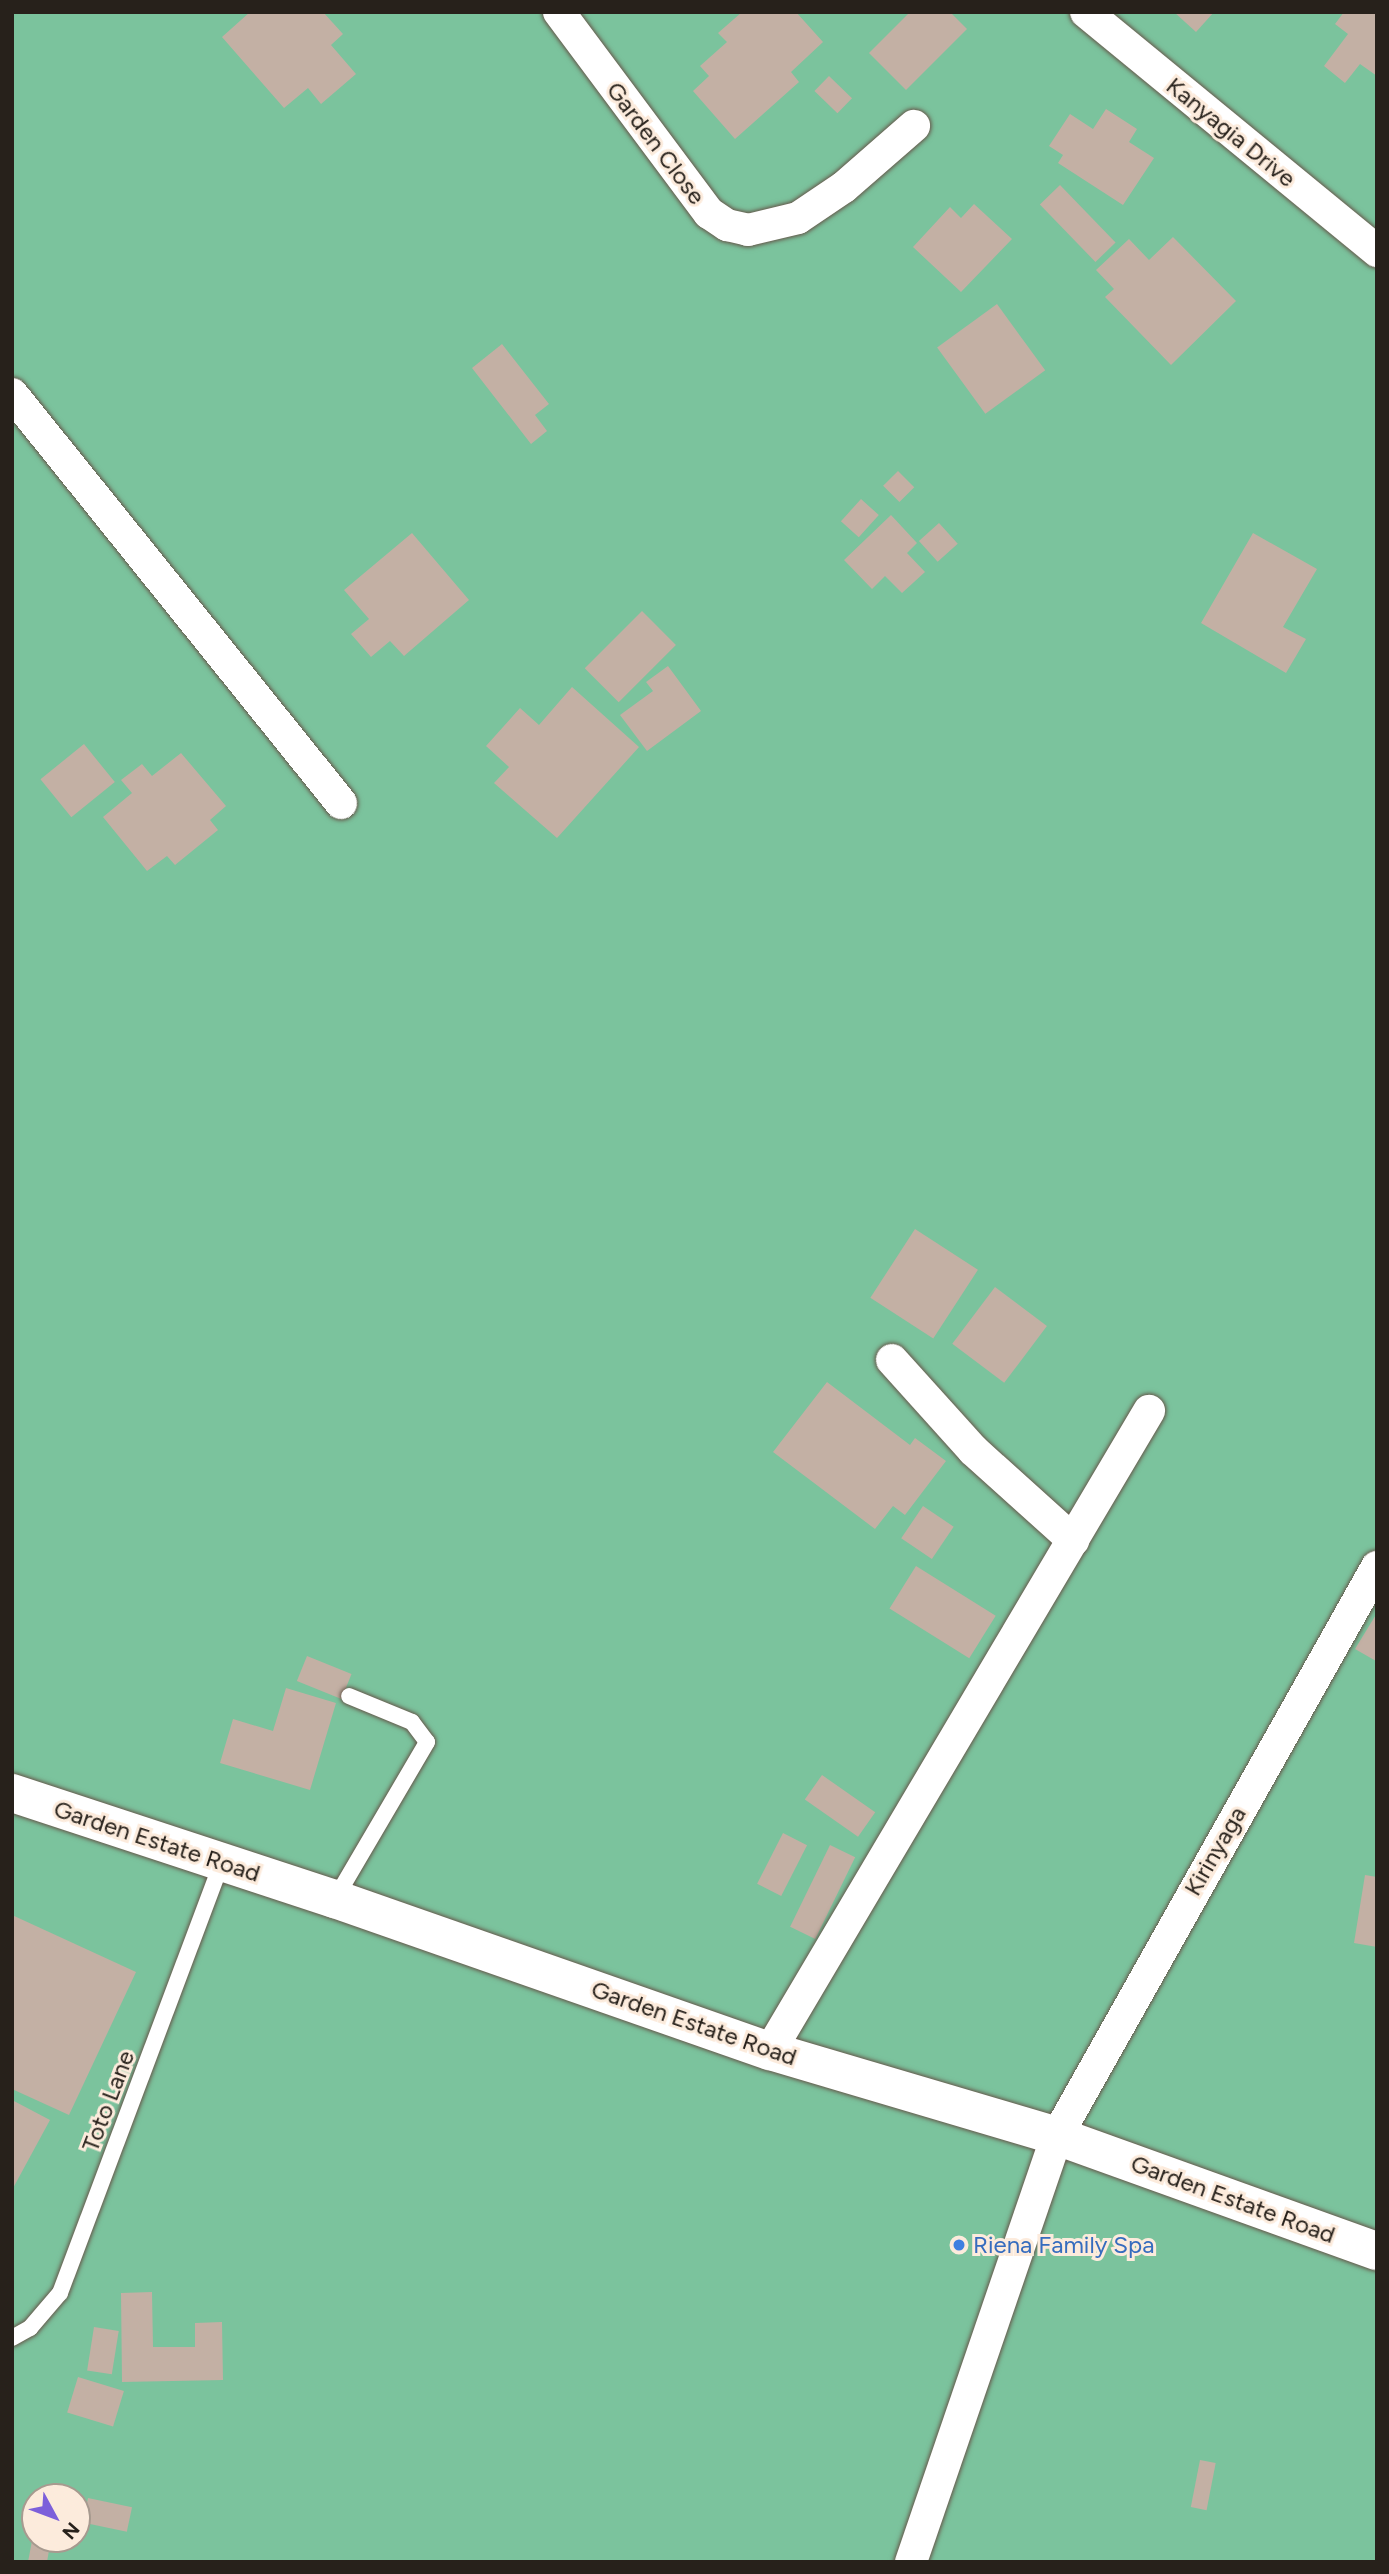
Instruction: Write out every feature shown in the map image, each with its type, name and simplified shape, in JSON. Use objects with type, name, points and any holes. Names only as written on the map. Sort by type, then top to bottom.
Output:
[{"type":"street","name":"Garden Close","points":[[559,12],[709,213],[727,225],[748,230],[798,218],[844,187],[914,126]]},
{"type":"street","name":"Kanyagia Drive","points":[[1086,12],[1377,251]]},
{"type":"street","points":[[12,394],[341,803]]},
{"type":"street","points":[[892,1360],[973,1450],[1073,1540]]},
{"type":"street","points":[[770,2050],[1149,1410]]},
{"type":"street","name":"Kirinyaga","points":[[911,2562],[1056,2136],[1377,1567]]},
{"type":"street","name":"Garden Estate Road","points":[[12,1793],[335,1899],[770,2050],[1056,2136],[1377,2251]]},
{"type":"lane","points":[[335,1899],[427,1742],[412,1722],[349,1696]]},
{"type":"lane","name":"Toto Lane","points":[[12,2339],[30,2328],[60,2293],[222,1862]]},
{"type":"green space","points":[[12,12],[1377,12],[1377,2562],[12,2562]]},
{"type":"building","points":[[250,12],[323,12],[343,34],[331,45],[356,74],[321,104],[308,88],[284,108],[222,37]]},
{"type":"building","points":[[742,12],[796,12],[823,42],[791,72],[799,82],[735,139],[693,91],[709,76],[700,66],[727,42],[718,33]]},
{"type":"building","points":[[910,12],[950,12],[967,29],[906,90],[869,53]]},
{"type":"building","points":[[1174,12],[1214,12],[1196,32]]},
{"type":"building","points":[[1344,12],[1377,12],[1377,76],[1360,64],[1345,83],[1324,66],[1348,34],[1335,24]]},
{"type":"building","points":[[829,76],[852,98],[837,113],[814,91]]},
{"type":"building","points":[[1106,109],[1137,129],[1129,142],[1154,158],[1123,205],[1058,163],[1063,155],[1049,146],[1070,114],[1093,129]]},
{"type":"building","points":[[1060,185],[1116,243],[1095,262],[1040,204]]},
{"type":"building","points":[[974,204],[1012,239],[961,292],[913,247],[950,207],[961,218]]},
{"type":"building","points":[[1173,237],[1236,301],[1171,365],[1105,297],[1114,289],[1096,270],[1129,239],[1149,260]]},
{"type":"building","points":[[997,304],[1045,370],[985,414],[937,347]]},
{"type":"building","points":[[502,344],[549,404],[535,415],[547,431],[531,444],[472,368]]},
{"type":"building","points":[[898,471],[914,487],[899,502],[883,486]]},
{"type":"building","points":[[861,499],[879,515],[859,537],[841,521]]},
{"type":"building","points":[[891,515],[917,543],[907,553],[925,572],[902,593],[885,576],[872,589],[844,560]]},
{"type":"building","points":[[939,523],[958,544],[938,562],[919,541]]},
{"type":"building","points":[[412,533],[469,600],[404,656],[390,641],[371,657],[351,634],[369,619],[344,590]]},
{"type":"building","points":[[1253,533],[1317,569],[1283,627],[1306,639],[1286,673],[1201,623]]},
{"type":"building","points":[[642,611],[676,645],[619,702],[585,668]]},
{"type":"building","points":[[668,666],[701,711],[647,751],[620,715],[653,691],[646,682]]},
{"type":"building","points":[[572,687],[639,747],[557,838],[494,783],[509,767],[486,746],[520,708],[539,725]]},
{"type":"building","points":[[84,744],[115,782],[71,817],[40,779]]},
{"type":"building","points":[[181,753],[226,806],[210,820],[218,830],[175,865],[167,856],[147,871],[103,817],[132,793],[121,780],[142,764],[152,776]]},
{"type":"building","points":[[915,1229],[978,1270],[933,1339],[870,1298]]},
{"type":"building","points":[[995,1287],[1047,1326],[1004,1383],[952,1344]]},
{"type":"building","points":[[827,1382],[910,1445],[915,1438],[946,1461],[905,1515],[893,1506],[875,1529],[773,1452]]},
{"type":"building","points":[[923,1506],[954,1527],[932,1559],[901,1538]]},
{"type":"building","points":[[916,1566],[996,1616],[969,1658],[890,1608]]},
{"type":"building","points":[[1377,1613],[1377,1660],[1376,1661],[1355,1649]]},
{"type":"building","points":[[307,1656],[352,1674],[341,1699],[297,1681]]},
{"type":"building","points":[[286,1688],[336,1703],[310,1790],[220,1763],[233,1719],[273,1731]]},
{"type":"building","points":[[822,1775],[875,1812],[858,1837],[805,1800]]},
{"type":"building","points":[[783,1833],[807,1845],[781,1896],[757,1884]]},
{"type":"building","points":[[830,1845],[855,1857],[815,1939],[790,1927]]},
{"type":"building","points":[[1365,1875],[1377,1877],[1377,1947],[1354,1943]]},
{"type":"building","points":[[12,1915],[136,1972],[69,2115],[12,2089]]},
{"type":"building","points":[[12,2100],[50,2120],[12,2190]]},
{"type":"building","points":[[152,2292],[153,2347],[195,2347],[195,2323],[222,2322],[223,2380],[122,2382],[121,2293]]},
{"type":"building","points":[[94,2327],[119,2331],[112,2374],[87,2370]]},
{"type":"building","points":[[78,2377],[124,2391],[113,2426],[67,2412]]},
{"type":"building","points":[[1200,2460],[1216,2463],[1207,2510],[1191,2507]]},
{"type":"building","points":[[91,2499],[132,2507],[127,2532],[91,2524]]},
{"type":"building","points":[[30,2553],[49,2553],[47,2562],[28,2562]]},
{"type":"place","name":"Riena Family Spa","points":[[959,2245]]}]
